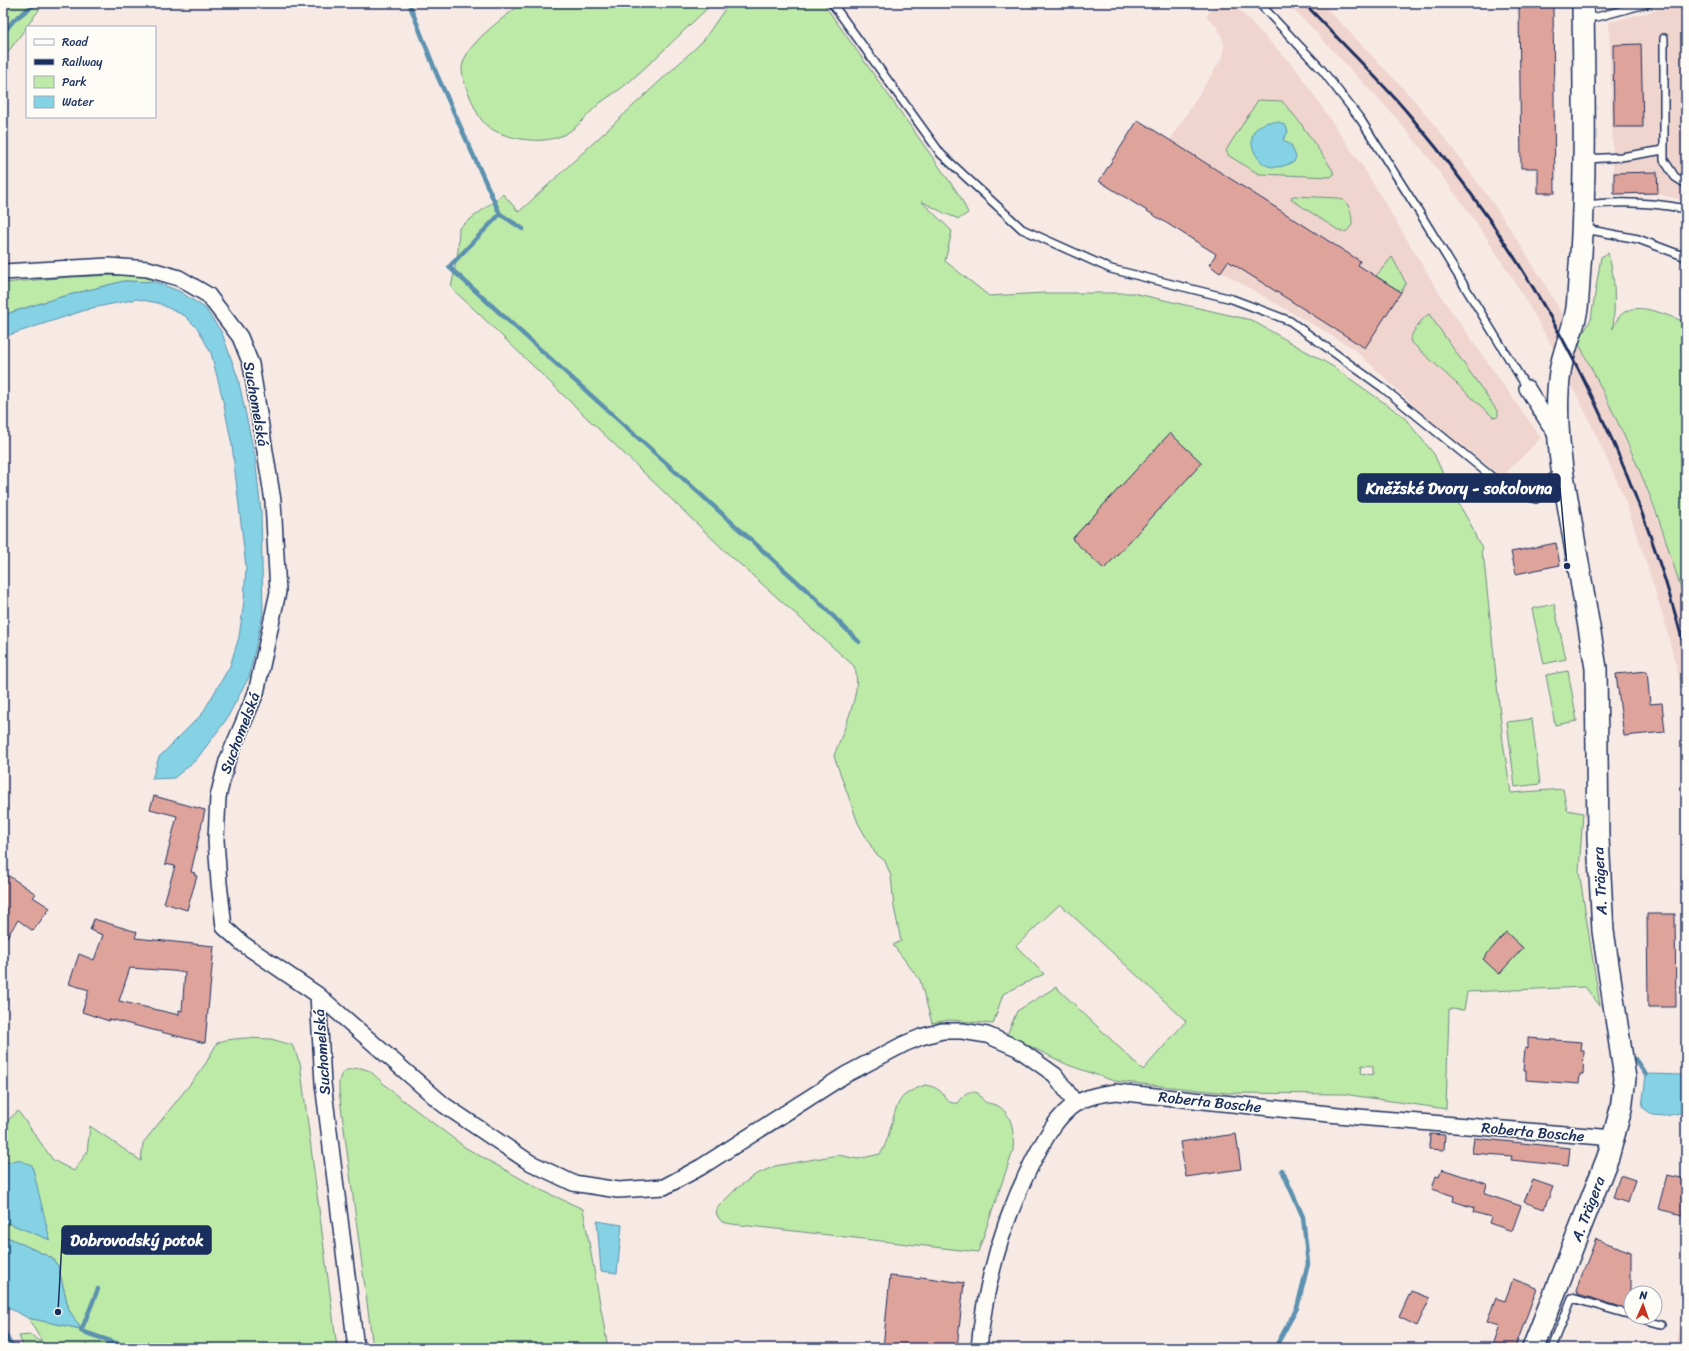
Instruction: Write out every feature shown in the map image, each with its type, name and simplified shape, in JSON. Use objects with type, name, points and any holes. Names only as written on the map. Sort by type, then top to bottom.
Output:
[{"type":"street","name":"A. Trägera","points":[[1533,1348],[1566,1268],[1608,1157],[1621,1109],[1625,1078],[1603,931],[1598,838],[1596,668],[1562,469],[1559,439],[1558,399],[1560,372],[1577,309],[1582,228],[1585,159],[1583,10]]},
{"type":"street","name":"Suchomelská","points":[[3,272],[109,266],[148,269],[179,278],[208,295],[240,337],[251,364],[273,501],[278,592],[256,693],[227,761],[218,797],[216,840],[219,883],[224,927],[243,944],[318,995],[323,1083],[356,1348]]},
{"type":"street","points":[[1527,388],[1559,439]]},
{"type":"street","points":[[318,995],[444,1105],[529,1162],[573,1183],[618,1190],[664,1187],[701,1167],[845,1075],[904,1044],[942,1031],[962,1031],[987,1035],[1017,1048],[1055,1075],[1076,1104]]},
{"type":"street","name":"Roberta Bosche","points":[[979,1348],[992,1272],[1006,1220],[1022,1183],[1051,1129],[1063,1115],[1076,1104],[1095,1094],[1116,1092],[1358,1117],[1614,1138]]},
{"type":"lane","points":[[832,3],[842,19],[941,154],[1022,230],[1111,269],[1232,299],[1290,321],[1383,388],[1508,490],[1536,499],[1547,482],[1562,469]]},
{"type":"lane","points":[[1259,3],[1322,70],[1361,120],[1421,214],[1527,388]]},
{"type":"lane","points":[[1583,10],[1597,17],[1650,3]]},
{"type":"lane","points":[[1664,38],[1664,160],[1674,177],[1686,184]]},
{"type":"lane","points":[[1585,159],[1621,157],[1664,150]]},
{"type":"lane","points":[[1583,205],[1614,202],[1658,204],[1686,209]]},
{"type":"lane","points":[[1582,228],[1638,239],[1686,257]]},
{"type":"lane","points":[[1552,1348],[1572,1298],[1623,1314]]},
{"type":"shaded area","points":[[1218,3],[1233,3],[1296,69],[1365,170],[1443,299],[1541,438],[1502,477],[1426,417],[1353,348],[1209,265],[1216,254],[1099,181],[1138,120],[1170,140],[1222,58],[1224,44],[1221,35],[1217,27],[1206,16]]},
{"type":"shaded area","points":[[1285,3],[1322,3],[1416,102],[1448,142],[1498,210],[1539,274],[1578,342],[1613,412],[1646,486],[1686,604],[1686,707],[1664,619],[1623,495],[1590,422],[1556,353],[1518,287],[1478,225],[1428,157],[1397,119],[1305,21]]},
{"type":"shaded area","points":[[1686,3],[1686,201],[1658,194],[1614,195],[1609,22]]},
{"type":"shaded area","points":[[1686,1294],[1686,1348],[1675,1348],[1678,1336]]},
{"type":"green space","points":[[3,3],[44,3],[26,26],[3,59]]},
{"type":"green space","points":[[522,3],[713,3],[626,85],[600,103],[574,128],[562,136],[555,138],[547,140],[528,140],[500,133],[485,124],[475,109],[462,74],[463,63],[473,46],[488,30]]},
{"type":"green space","points":[[729,3],[823,3],[960,196],[968,213],[959,219],[921,201],[952,231],[945,261],[989,296],[1045,293],[1133,293],[1251,320],[1332,366],[1403,416],[1434,454],[1450,489],[1471,525],[1477,540],[1483,548],[1481,552],[1484,561],[1503,742],[1511,793],[1563,789],[1567,810],[1583,813],[1579,871],[1600,1006],[1585,987],[1467,992],[1464,1010],[1449,1009],[1446,1109],[1343,1094],[1228,1093],[1114,1081],[1068,1065],[1007,1035],[1017,1011],[1056,987],[1143,1070],[1186,1021],[1060,904],[1016,946],[1044,974],[1003,994],[993,1024],[950,1020],[932,1023],[920,980],[893,945],[901,941],[894,907],[891,876],[885,861],[875,853],[858,823],[834,756],[854,699],[856,676],[854,666],[724,550],[451,288],[458,251],[459,228],[503,194],[519,212],[703,41]],"holes":[[[1362,1065],[1373,1066],[1373,1075],[1361,1073]]]},
{"type":"green space","points":[[1258,100],[1282,101],[1299,121],[1332,169],[1334,174],[1331,177],[1259,174],[1229,156],[1226,151],[1228,147]]},
{"type":"green space","points":[[1291,197],[1339,198],[1346,202],[1350,209],[1352,225],[1347,231],[1341,232],[1292,200]]},
{"type":"green space","points":[[1608,253],[1611,263],[1614,291],[1613,329],[1615,323],[1623,313],[1631,309],[1659,312],[1686,322],[1686,604],[1652,500],[1622,431],[1578,342],[1591,319],[1601,257]]},
{"type":"green space","points":[[1392,257],[1406,283],[1401,292],[1376,276]]},
{"type":"green space","points":[[139,274],[155,282],[124,281],[57,298],[3,315],[3,283],[69,277]]},
{"type":"green space","points":[[1429,314],[1498,412],[1498,416],[1496,418],[1493,417],[1410,341],[1417,326]]},
{"type":"green space","points":[[1554,604],[1566,659],[1544,664],[1532,609]]},
{"type":"green space","points":[[1568,671],[1577,721],[1555,725],[1546,675]]},
{"type":"green space","points":[[1532,719],[1540,784],[1515,787],[1507,722]]},
{"type":"green space","points":[[245,1038],[271,1039],[292,1045],[300,1063],[337,1348],[24,1348],[19,1336],[31,1335],[43,1343],[28,1318],[81,1329],[69,1310],[58,1266],[52,1258],[3,1235],[3,1221],[50,1239],[18,1160],[3,1163],[3,1125],[18,1111],[53,1160],[74,1171],[87,1152],[90,1126],[141,1161],[143,1143],[195,1078],[206,1063],[217,1043],[225,1040]]},
{"type":"green space","points":[[361,1068],[370,1071],[396,1095],[466,1148],[543,1191],[583,1209],[608,1348],[373,1348],[339,1091],[339,1080],[343,1073],[350,1069]]},
{"type":"green space","points":[[925,1085],[938,1090],[953,1103],[957,1103],[968,1092],[978,1093],[985,1102],[998,1106],[1003,1110],[1012,1126],[1013,1151],[978,1252],[732,1224],[722,1222],[718,1217],[716,1213],[718,1207],[736,1189],[755,1175],[775,1166],[838,1155],[858,1159],[880,1154],[887,1139],[897,1106],[901,1099],[910,1092]]},
{"type":"water","points":[[1268,122],[1279,122],[1286,126],[1288,132],[1283,140],[1291,145],[1296,157],[1294,162],[1283,166],[1271,167],[1264,164],[1257,157],[1254,152],[1252,137],[1257,128]]},
{"type":"water","points":[[124,281],[155,282],[179,291],[205,308],[222,333],[238,378],[255,457],[261,512],[263,613],[249,677],[226,720],[196,760],[174,778],[152,779],[159,757],[202,714],[230,666],[239,637],[244,601],[246,567],[232,445],[211,353],[198,329],[185,316],[158,303],[137,299],[92,308],[3,337],[3,315],[57,298]]},
{"type":"water","points":[[1646,1075],[1681,1075],[1686,1084],[1686,1106],[1680,1113],[1665,1116],[1653,1115],[1642,1107]]},
{"type":"water","points":[[18,1160],[32,1165],[50,1240],[3,1221],[3,1163]]},
{"type":"water","points":[[597,1221],[622,1225],[617,1273],[601,1271]]},
{"type":"water","points":[[3,1235],[52,1258],[58,1266],[69,1310],[81,1329],[28,1318],[3,1305]]},
{"type":"building","points":[[1553,5],[1555,193],[1538,193],[1538,168],[1521,168],[1519,6]]},
{"type":"building","points":[[1641,44],[1643,127],[1614,127],[1613,45]]},
{"type":"building","points":[[1138,120],[1360,261],[1358,265],[1401,292],[1365,348],[1228,261],[1220,273],[1209,265],[1216,254],[1099,181]]},
{"type":"building","points":[[1657,172],[1658,193],[1614,194],[1614,173]]},
{"type":"building","points":[[1170,433],[1202,463],[1104,569],[1072,539]]},
{"type":"building","points":[[1556,543],[1560,565],[1516,574],[1511,552]]},
{"type":"building","points":[[1647,671],[1650,704],[1662,703],[1665,732],[1624,736],[1616,674]]},
{"type":"building","points":[[154,796],[205,810],[191,872],[195,873],[194,875],[197,876],[187,910],[164,903],[175,866],[165,864],[177,816],[150,809]]},
{"type":"building","points":[[3,872],[36,894],[33,897],[50,908],[33,931],[18,920],[3,943]]},
{"type":"building","points":[[1647,914],[1675,914],[1676,1007],[1648,1007]]},
{"type":"building","points":[[94,919],[137,932],[135,938],[214,946],[205,1043],[109,1019],[109,1021],[82,1012],[89,990],[69,984],[79,954],[94,960],[103,935],[90,930]],"holes":[[[130,968],[185,972],[182,1011],[179,1010],[179,1015],[119,1001]]]},
{"type":"building","points":[[1506,932],[1523,948],[1499,974],[1483,959]]},
{"type":"building","points":[[1528,1038],[1582,1042],[1581,1051],[1584,1051],[1583,1074],[1580,1074],[1579,1084],[1526,1080],[1526,1071],[1523,1071],[1525,1048],[1528,1048]]},
{"type":"building","points":[[1236,1134],[1241,1169],[1186,1177],[1180,1142]]},
{"type":"building","points":[[1430,1134],[1445,1135],[1444,1150],[1429,1149]]},
{"type":"building","points":[[1474,1138],[1570,1148],[1568,1166],[1511,1160],[1512,1156],[1472,1153]]},
{"type":"building","points":[[1442,1169],[1487,1184],[1485,1194],[1521,1206],[1512,1231],[1489,1223],[1491,1217],[1473,1212],[1474,1208],[1453,1201],[1454,1196],[1432,1189],[1436,1176],[1439,1177]]},
{"type":"building","points":[[1620,1175],[1635,1180],[1628,1203],[1613,1198]]},
{"type":"building","points":[[1667,1175],[1686,1179],[1686,1216],[1658,1209]]},
{"type":"building","points":[[1533,1180],[1553,1187],[1544,1209],[1524,1202]]},
{"type":"building","points":[[1596,1239],[1631,1252],[1631,1285],[1623,1285],[1623,1308],[1578,1294],[1576,1290]]},
{"type":"building","points":[[890,1276],[920,1279],[921,1277],[964,1283],[957,1348],[883,1348]]},
{"type":"building","points":[[1513,1279],[1537,1288],[1515,1348],[1492,1348],[1500,1325],[1487,1321],[1496,1298],[1505,1301]]},
{"type":"building","points":[[1411,1291],[1430,1298],[1417,1326],[1399,1317]]},
{"type":"waterway","points":[[3,33],[14,20],[36,3]]},
{"type":"waterway","points":[[409,3],[437,75],[500,214],[449,267],[812,595],[859,642]]},
{"type":"waterway","points":[[500,214],[523,229]]},
{"type":"waterway","points":[[1635,1059],[1646,1075]]},
{"type":"waterway","points":[[1275,1348],[1297,1308],[1308,1264],[1303,1217],[1282,1170]]},
{"type":"waterway","points":[[98,1289],[81,1331],[119,1344],[122,1348]]},
{"type":"waterway","points":[[3,1329],[12,1348]]},
{"type":"railway","points":[[1304,3],[1395,98],[1455,172],[1499,234],[1540,299],[1577,367],[1611,436],[1640,508],[1665,580],[1686,654]]},
{"type":"place","name":"Kněžské Dvory - sokolovna","points":[[1567,566]]},
{"type":"place","name":"Dobrovodský potok","points":[[58,1312]]}]
